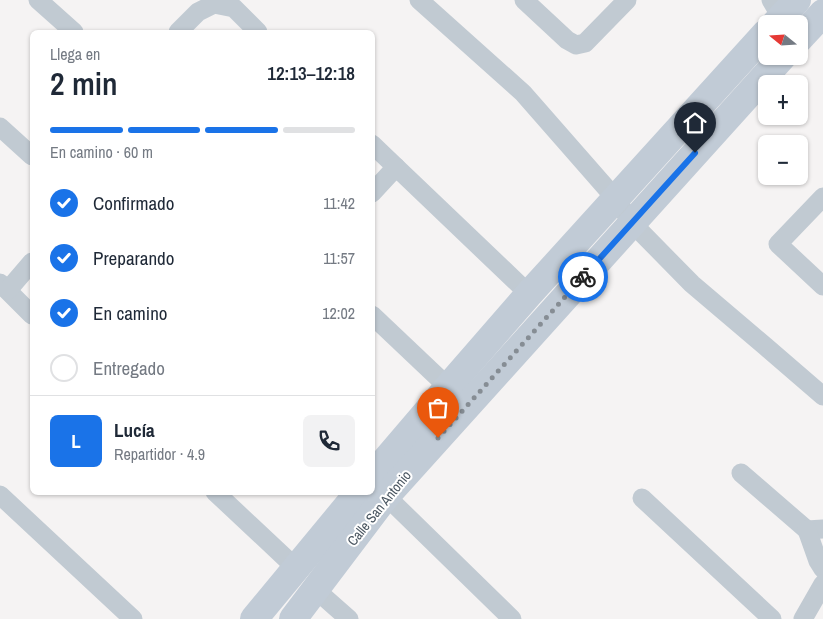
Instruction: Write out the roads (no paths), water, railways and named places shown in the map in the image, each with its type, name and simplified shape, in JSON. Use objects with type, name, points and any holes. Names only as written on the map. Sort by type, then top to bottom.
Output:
[{"type":"street","points":[[38,0],[72,30]]},
{"type":"street","points":[[419,0],[523,93],[615,198],[632,223],[692,284],[823,396]]},
{"type":"street","points":[[524,0],[567,40],[576,45],[585,43],[627,0]]},
{"type":"street","points":[[180,30],[198,12],[214,4],[234,8],[256,30]]},
{"type":"street","points":[[808,18],[823,13]]},
{"type":"street","name":"Calle San Antonio","points":[[379,486],[448,387],[529,294],[615,198],[758,54]]},
{"type":"street","name":"Calle San Antonio","points":[[379,486],[632,223],[758,62]]},
{"type":"street","points":[[0,127],[30,154]]},
{"type":"street","points":[[375,147],[529,294]]},
{"type":"street","points":[[375,190],[396,167]]},
{"type":"street","points":[[823,197],[778,244],[823,286]]},
{"type":"street","points":[[30,264],[4,287],[30,313]]},
{"type":"street","points":[[375,318],[448,387]]},
{"type":"street","points":[[741,473],[815,530],[818,561],[823,569]]},
{"type":"street","points":[[379,486],[503,616]]},
{"type":"street","points":[[0,495],[133,619]]},
{"type":"street","points":[[218,495],[296,568]]},
{"type":"street","name":"Calle San Antonio","points":[[254,619],[357,495]]},
{"type":"street","name":"Calle San Antonio","points":[[292,619],[315,589],[373,495]]},
{"type":"street","points":[[642,498],[772,619]]},
{"type":"street","points":[[803,619],[823,584]]},
{"type":"street","points":[[315,589],[349,619]]}]
